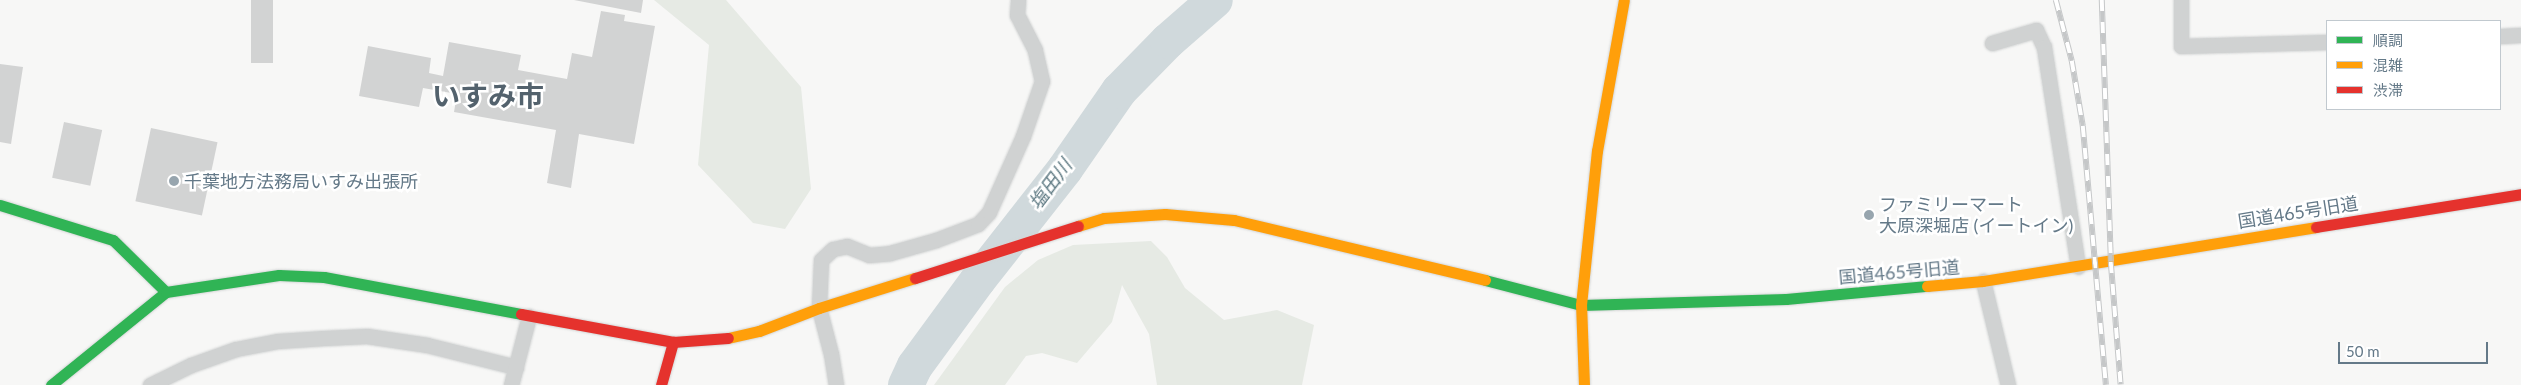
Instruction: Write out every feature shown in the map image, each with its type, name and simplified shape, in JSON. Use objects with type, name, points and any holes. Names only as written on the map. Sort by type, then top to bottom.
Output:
[{"type":"street","points":[[836,385],[831,354],[819,308],[821,260],[833,249],[847,246],[869,255],[890,253],[936,240],[978,224],[989,212],[1023,136],[1042,82],[1035,50],[1017,15],[1018,0]]},
{"type":"street","points":[[1584,385],[1581,305],[1597,151],[1624,0]]},
{"type":"street","points":[[2180,0],[2180,46],[2326,42]]},
{"type":"street","points":[[1992,42],[2036,30],[2044,46],[2078,266]]},
{"type":"street","points":[[2501,36],[2521,35]]},
{"type":"street","name":"国道465号旧道","points":[[166,292],[279,275],[324,277],[673,342],[727,338],[760,331],[819,308],[1104,218],[1165,214],[1234,220],[1474,277],[1581,305],[1786,299],[1983,281],[2521,194]]},
{"type":"street","points":[[0,205],[113,240],[166,292],[51,385]]},
{"type":"street","points":[[1983,281],[2008,385]]},
{"type":"street","points":[[511,385],[529,316]]},
{"type":"street","points":[[150,385],[191,365],[236,349],[278,341],[324,338],[367,336],[427,345],[516,367]]},
{"type":"street","points":[[661,385],[673,342]]},
{"type":"shaded area","points":[[654,0],[726,0],[801,87],[811,189],[785,229],[753,223],[698,165],[709,45]]},
{"type":"shaded area","points":[[1151,241],[1167,257],[1185,288],[1224,320],[1277,310],[1314,325],[1302,385],[1157,385],[1149,334],[1122,285],[1112,322],[1077,363],[1042,353],[1026,356],[1005,385],[934,385],[1005,287],[1038,260],[1073,245]]},
{"type":"building","points":[[251,0],[273,0],[273,63],[251,63]]},
{"type":"building","points":[[574,0],[643,0],[641,13]]},
{"type":"building","points":[[601,11],[625,15],[624,21],[655,26],[634,144],[579,134],[571,188],[547,183],[556,130],[454,112],[457,94],[423,88],[419,107],[359,96],[368,46],[431,58],[429,73],[443,76],[449,42],[521,55],[518,70],[567,79],[572,53],[592,57]]},
{"type":"building","points":[[0,64],[23,67],[11,144],[0,142]]},
{"type":"building","points":[[64,122],[102,130],[90,186],[52,178]]},
{"type":"building","points":[[151,128],[218,142],[202,215],[135,201]]},
{"type":"waterway","name":"塩田川","points":[[906,385],[915,366],[978,280],[1065,169],[1119,91],[1168,41],[1215,0]]},
{"type":"railway","points":[[2056,0],[2072,61],[2083,126],[2106,385]]},
{"type":"railway","points":[[2102,0],[2111,262],[2121,385]]},
{"type":"traffic: fast","points":[[0,205],[113,240],[166,292]]},
{"type":"traffic: fast","points":[[51,385],[166,292],[279,275],[324,277],[521,314]]},
{"type":"traffic: fast","points":[[1485,280],[1581,305],[1786,299],[1927,286]]},
{"type":"traffic: slow","points":[[1584,385],[1581,305],[1597,151],[1624,0]]},
{"type":"traffic: slow","points":[[1078,226],[1104,218],[1165,214],[1234,220],[1485,280]]},
{"type":"traffic: slow","points":[[1927,286],[1983,281],[2316,227]]},
{"type":"traffic: slow","points":[[728,338],[759,331],[819,308],[915,278]]},
{"type":"traffic: jam","points":[[2316,227],[2521,194]]},
{"type":"traffic: jam","points":[[915,278],[1078,226]]},
{"type":"traffic: jam","points":[[521,314],[673,342],[728,338]]},
{"type":"traffic: jam","points":[[661,385],[673,342]]},
{"type":"place","name":"千葉地方法務局いすみ出張所","points":[[174,181]]},
{"type":"place","name":"ファミリーマート 大原深堀店 (イートイン)","points":[[1869,215]]},
{"type":"district","name":"いすみ市","points":[[488,95]]}]
